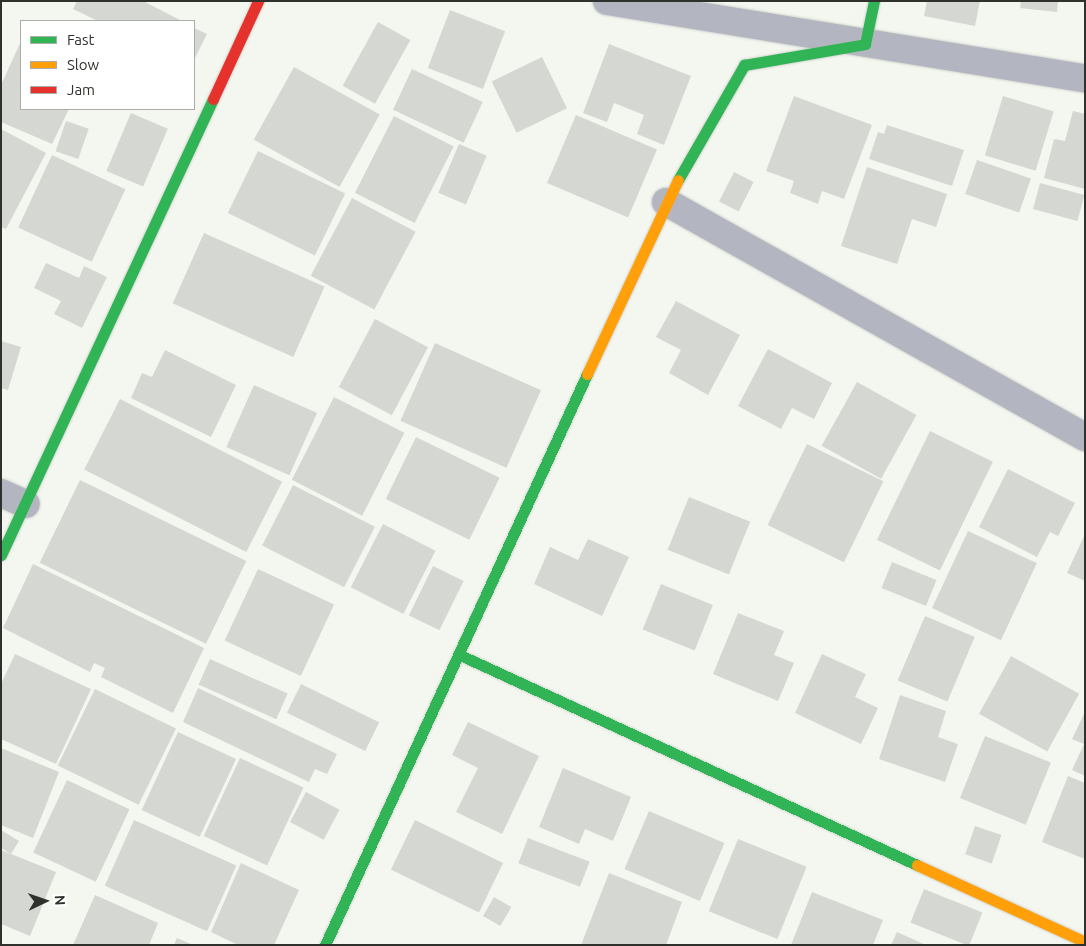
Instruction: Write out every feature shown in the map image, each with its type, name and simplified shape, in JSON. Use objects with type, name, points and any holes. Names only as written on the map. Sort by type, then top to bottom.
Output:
[{"type":"street","points":[[1,555],[258,1]]},
{"type":"street","points":[[608,1],[1085,78]]},
{"type":"street","points":[[865,44],[874,1]]},
{"type":"street","points":[[325,945],[460,655],[666,202],[744,65],[865,44]]},
{"type":"street","points":[[666,202],[1085,437]]},
{"type":"street","points":[[1,493],[26,504]]},
{"type":"street","points":[[460,655],[1085,942]]},
{"type":"building","points":[[77,1],[143,1],[180,20],[96,20],[73,9]]},
{"type":"building","points":[[927,1],[980,1],[975,26],[924,16]]},
{"type":"building","points":[[1021,1],[1058,1],[1057,12],[1020,8]]},
{"type":"building","points":[[450,10],[505,31],[483,89],[428,68]]},
{"type":"building","points":[[378,22],[410,40],[375,104],[343,86]]},
{"type":"building","points":[[195,28],[207,34],[195,58]]},
{"type":"building","points":[[20,43],[20,110],[69,110],[52,144],[1,122],[1,85]]},
{"type":"building","points":[[609,44],[691,76],[664,145],[637,134],[644,115],[614,103],[607,122],[583,113]]},
{"type":"building","points":[[542,57],[567,108],[517,133],[492,82]]},
{"type":"building","points":[[294,67],[380,115],[339,187],[254,140]]},
{"type":"building","points":[[412,69],[483,102],[464,143],[393,110]]},
{"type":"building","points":[[794,96],[872,125],[844,199],[822,191],[818,204],[790,193],[794,181],[766,171]]},
{"type":"building","points":[[1003,96],[1054,111],[1036,171],[985,155]]},
{"type":"building","points":[[1073,111],[1085,114],[1085,189],[1044,178],[1054,139],[1065,141]]},
{"type":"building","points":[[131,113],[168,129],[143,187],[106,171]]},
{"type":"building","points":[[576,115],[657,149],[628,218],[547,183]]},
{"type":"building","points":[[394,116],[454,146],[415,223],[355,193]]},
{"type":"building","points":[[66,121],[89,129],[78,159],[56,151]]},
{"type":"building","points":[[887,125],[964,150],[952,186],[869,159],[878,132],[884,134]]},
{"type":"building","points":[[1,129],[46,153],[6,229],[1,227]]},
{"type":"building","points":[[459,144],[487,156],[466,205],[438,193]]},
{"type":"building","points":[[258,151],[345,194],[315,256],[228,213]]},
{"type":"building","points":[[52,155],[125,189],[92,262],[18,228]]},
{"type":"building","points":[[977,160],[1031,179],[1019,213],[965,194]]},
{"type":"building","points":[[867,167],[947,194],[936,227],[912,219],[897,264],[841,246]]},
{"type":"building","points":[[734,172],[754,182],[739,211],[719,201]]},
{"type":"building","points":[[1040,183],[1084,195],[1077,221],[1033,209]]},
{"type":"building","points":[[352,198],[416,232],[374,310],[311,276]]},
{"type":"building","points":[[204,233],[325,287],[293,357],[173,303]]},
{"type":"building","points":[[46,263],[79,278],[84,266],[107,277],[82,328],[54,314],[61,301],[34,288]]},
{"type":"building","points":[[676,301],[740,335],[708,395],[669,373],[681,350],[656,337]]},
{"type":"building","points":[[375,319],[428,347],[392,415],[339,387]]},
{"type":"building","points":[[1,341],[21,347],[8,390],[1,388]]},
{"type":"building","points":[[435,343],[541,390],[506,468],[400,421]]},
{"type":"building","points":[[768,349],[832,383],[814,419],[792,408],[781,429],[738,406]]},
{"type":"building","points":[[165,350],[236,385],[211,437],[131,398],[142,373],[152,377]]},
{"type":"building","points":[[857,382],[916,415],[881,479],[822,446]]},
{"type":"building","points":[[254,385],[317,413],[289,475],[226,447]]},
{"type":"building","points":[[334,397],[404,433],[362,516],[292,480]]},
{"type":"building","points":[[120,399],[282,482],[246,552],[84,469]]},
{"type":"building","points":[[930,431],[993,462],[940,570],[877,540]]},
{"type":"building","points":[[416,437],[500,478],[469,540],[386,499]]},
{"type":"building","points":[[807,444],[883,481],[844,562],[768,525]]},
{"type":"building","points":[[1008,469],[1075,503],[1058,536],[1050,532],[1037,557],[979,527]]},
{"type":"building","points":[[80,480],[246,561],[206,644],[40,563]]},
{"type":"building","points":[[293,485],[375,527],[344,587],[262,546]]},
{"type":"building","points":[[689,497],[750,522],[729,575],[668,550]]},
{"type":"building","points":[[383,524],[436,551],[403,614],[351,587]]},
{"type":"building","points":[[968,531],[1037,563],[1001,640],[932,608]]},
{"type":"building","points":[[1085,534],[1085,581],[1067,573]]},
{"type":"building","points":[[588,539],[629,557],[602,616],[534,584],[550,547],[578,560]]},
{"type":"building","points":[[892,562],[937,580],[926,606],[882,588]]},
{"type":"building","points":[[33,564],[204,648],[173,713],[101,677],[105,668],[94,663],[90,672],[3,628]]},
{"type":"building","points":[[433,566],[464,581],[439,630],[409,615]]},
{"type":"building","points":[[258,569],[334,604],[301,676],[225,641]]},
{"type":"building","points":[[661,584],[713,605],[695,650],[643,629]]},
{"type":"building","points":[[738,613],[784,631],[774,655],[794,663],[778,701],[713,674]]},
{"type":"building","points":[[925,616],[975,637],[947,702],[898,680]]},
{"type":"building","points":[[15,654],[91,689],[56,764],[1,739],[1,684]]},
{"type":"building","points":[[822,654],[866,674],[855,697],[878,708],[861,744],[795,713]]},
{"type":"building","points":[[1011,656],[1079,694],[1047,752],[979,714]]},
{"type":"building","points":[[210,659],[288,694],[276,719],[199,685]]},
{"type":"building","points":[[301,684],[379,722],[365,751],[287,713]]},
{"type":"building","points":[[198,688],[337,754],[327,774],[315,769],[309,782],[183,722]]},
{"type":"building","points":[[95,689],[176,728],[139,805],[58,765]]},
{"type":"building","points":[[900,695],[946,711],[938,737],[958,744],[945,782],[879,759]]},
{"type":"building","points":[[1085,712],[1085,776],[1072,770],[1084,744],[1072,739]]},
{"type":"building","points":[[468,722],[539,756],[502,834],[456,812],[478,768],[452,755]]},
{"type":"building","points":[[178,732],[236,759],[200,837],[142,810]]},
{"type":"building","points":[[985,736],[1051,763],[1026,825],[960,798]]},
{"type":"building","points":[[1,748],[59,772],[33,838],[1,825]]},
{"type":"building","points":[[240,758],[303,788],[267,866],[204,836]]},
{"type":"building","points":[[563,768],[631,797],[613,841],[585,829],[579,844],[539,827]]},
{"type":"building","points":[[1068,776],[1085,783],[1085,859],[1042,842]]},
{"type":"building","points":[[67,780],[130,809],[96,882],[33,853]]},
{"type":"building","points":[[306,792],[340,810],[324,840],[290,822]]},
{"type":"building","points":[[649,811],[724,843],[700,901],[624,869]]},
{"type":"building","points":[[134,820],[236,866],[207,931],[105,886]]},
{"type":"building","points":[[415,820],[503,863],[479,912],[391,869]]},
{"type":"building","points":[[975,826],[1001,835],[992,863],[965,854]]},
{"type":"building","points":[[1,830],[19,841],[11,854],[1,848]]},
{"type":"building","points":[[528,838],[590,862],[580,887],[518,863]]},
{"type":"building","points":[[738,839],[807,867],[777,939],[709,911]]},
{"type":"building","points":[[1,850],[56,872],[30,936],[1,924]]},
{"type":"building","points":[[241,863],[299,890],[274,945],[238,945],[211,932]]},
{"type":"building","points":[[609,873],[682,902],[666,945],[581,945]]},
{"type":"building","points":[[924,889],[982,913],[969,945],[911,922]]},
{"type":"building","points":[[812,892],[883,920],[873,945],[791,945]]},
{"type":"building","points":[[95,895],[158,923],[149,945],[73,945]]},
{"type":"building","points":[[494,897],[511,907],[500,926],[483,916]]},
{"type":"building","points":[[897,932],[926,945],[891,945]]},
{"type":"building","points":[[177,938],[193,945],[174,945]]},
{"type":"traffic: fast","points":[[678,180],[744,65],[865,44],[874,1]]},
{"type":"traffic: fast","points":[[1,555],[213,99]]},
{"type":"traffic: fast","points":[[325,945],[587,374]]},
{"type":"traffic: fast","points":[[460,655],[917,865]]},
{"type":"traffic: slow","points":[[587,374],[678,180]]},
{"type":"traffic: slow","points":[[917,865],[1085,942]]},
{"type":"traffic: jam","points":[[213,99],[258,1]]}]
